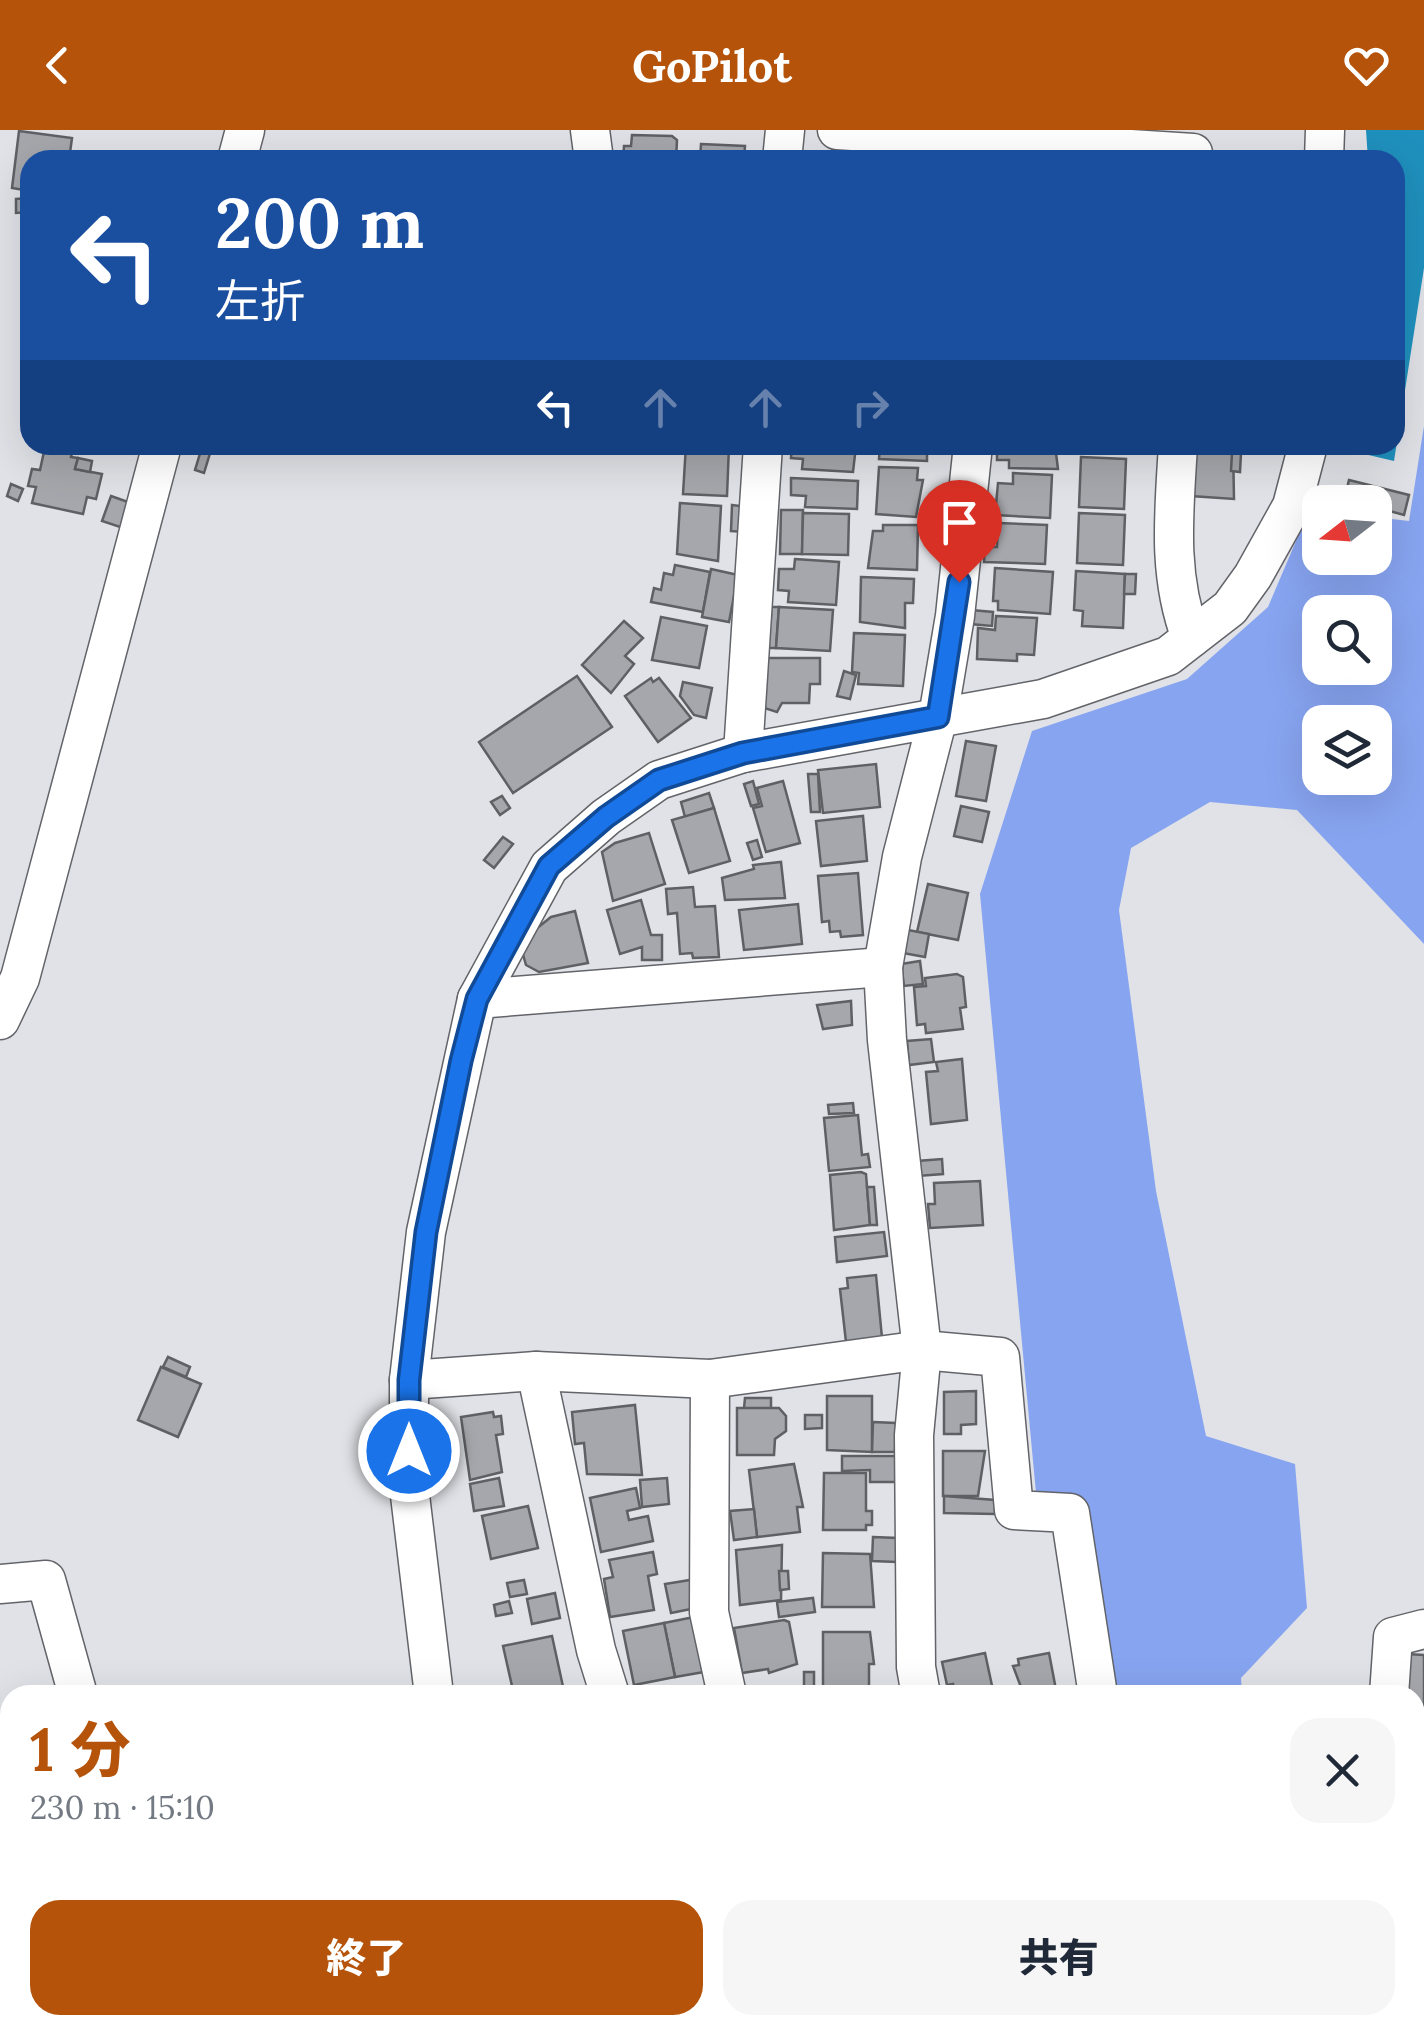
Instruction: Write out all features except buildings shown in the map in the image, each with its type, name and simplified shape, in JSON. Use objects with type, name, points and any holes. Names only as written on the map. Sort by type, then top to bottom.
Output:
[{"type":"street","points":[[838,130],[987,144],[1193,148]]},
{"type":"street","points":[[0,1020],[10,973],[159,455]]},
{"type":"street","points":[[743,753],[762,455]]},
{"type":"street","points":[[919,1685],[914,1436],[922,1350],[886,1040],[883,967],[902,857],[938,717],[955,616],[972,455]]},
{"type":"street","points":[[1177,455],[1172,558],[1176,598],[1191,638]]},
{"type":"street","points":[[433,1685],[409,1487],[409,1380],[426,1232],[477,999],[549,866],[606,817],[659,780],[743,753],[1043,699],[1168,656],[1230,608],[1253,576],[1292,506],[1305,455]]},
{"type":"street","points":[[477,999],[883,967]]},
{"type":"street","points":[[409,1380],[536,1371],[710,1379],[922,1350],[1000,1357],[1014,1510],[1070,1513],[1096,1685]]},
{"type":"street","points":[[536,1371],[607,1685]]},
{"type":"street","points":[[710,1379],[710,1612],[725,1685]]},
{"type":"street","points":[[0,1584],[46,1580],[75,1685]]},
{"type":"street","points":[[1390,1685],[1393,1637],[1424,1629]]},
{"type":"shaded area","points":[[1366,130],[1424,130],[1424,268],[1405,390],[1405,150],[1367,150]]},
{"type":"shaded area","points":[[1424,426],[1424,944],[1297,810],[1210,802],[1131,848],[1119,910],[1156,1191],[1206,1436],[1295,1464],[1307,1608],[1241,1678],[1241,1685],[1116,1685],[1087,1503],[1036,1493],[980,894],[1032,731],[1187,679],[1268,607],[1302,527],[1302,575],[1392,575],[1392,519],[1409,521]]},
{"type":"shaded area","points":[[1368,455],[1395,455],[1394,461]]},
{"type":"route","points":[[409,1451],[409,1380],[426,1232],[461,1061],[477,999],[549,866],[606,817],[659,780],[743,753],[938,717],[959,582]]}]
